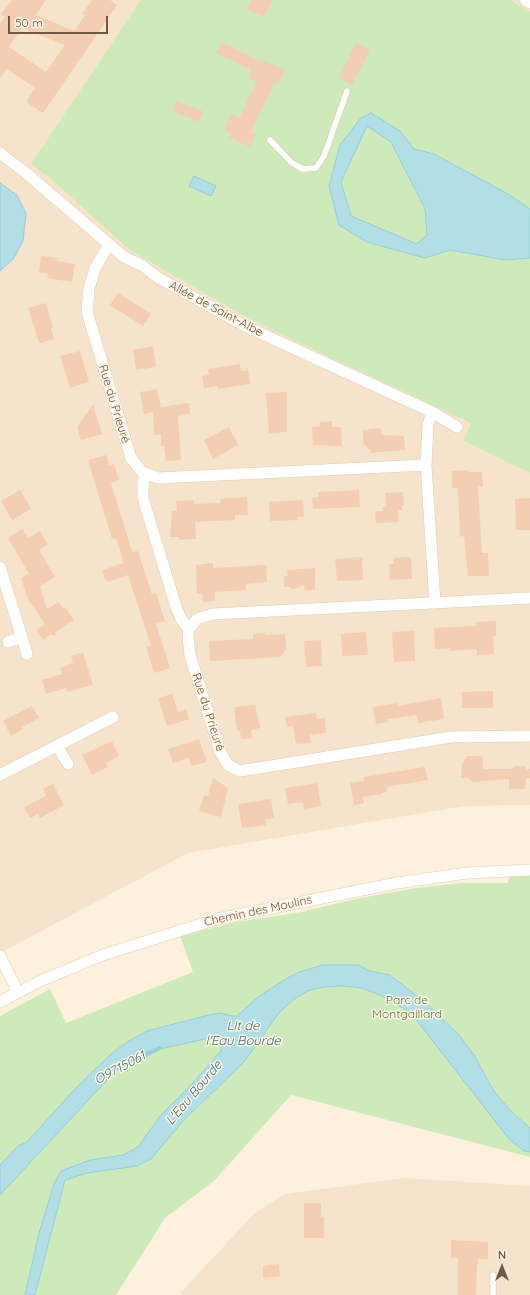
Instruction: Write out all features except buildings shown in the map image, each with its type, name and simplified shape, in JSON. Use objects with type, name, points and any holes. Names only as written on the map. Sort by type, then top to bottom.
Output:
[{"type":"street","points":[[525,0],[530,3]]},
{"type":"street","name":"Allée de Saint-Albe","points":[[0,153],[26,173],[124,257],[143,266],[157,277],[245,326],[432,412],[457,427]]},
{"type":"street","name":"Rue du Prieuré","points":[[109,245],[95,268],[89,289],[87,312],[131,458],[138,468],[146,474]]},
{"type":"street","points":[[432,412],[428,425],[426,465],[435,602]]},
{"type":"street","points":[[426,465],[158,478],[146,474],[142,482],[144,498],[181,619],[189,629],[197,619],[213,614],[530,598]]},
{"type":"street","points":[[0,567],[3,585],[27,654]]},
{"type":"street","name":"Rue du Prieuré","points":[[189,629],[189,649],[220,751],[228,765],[240,771],[451,737],[530,736]]},
{"type":"street","points":[[8,642],[21,637]]},
{"type":"street","points":[[0,775],[113,717]]},
{"type":"street","points":[[57,746],[68,764]]},
{"type":"street","name":"Chemin des Moulins","points":[[0,1002],[18,992],[103,955],[217,919],[397,883],[467,873],[530,870]]},
{"type":"street","points":[[0,956],[18,992]]},
{"type":"lane","points":[[270,140],[292,163],[303,169],[311,170],[316,168],[324,156],[347,91]]},
{"type":"lane","points":[[493,1275],[494,1295]]},
{"type":"shaded area","points":[[0,0],[530,0],[530,358],[474,416],[463,441],[530,473],[530,805],[464,806],[188,853],[0,953]]},
{"type":"shaded area","points":[[404,1178],[530,1186],[530,1295],[182,1295],[181,1292],[256,1212],[285,1194]]},
{"type":"green space","points":[[141,0],[510,0],[530,12],[530,209],[508,194],[434,154],[414,149],[400,131],[371,113],[340,145],[339,225],[425,258],[450,250],[505,260],[530,258],[530,473],[463,441],[471,423],[255,322],[131,251],[49,177],[31,164]]},
{"type":"green space","points":[[367,126],[391,142],[425,209],[427,235],[417,244],[351,216],[341,182]]},
{"type":"green space","name":"Parc de Montgaillard","points":[[530,870],[530,1157],[291,1095],[214,1181],[165,1218],[116,1295],[0,1295],[0,1016],[50,989],[66,1023],[193,972],[180,936],[236,922],[296,913],[360,898],[416,888],[463,883],[508,883],[510,871]]},
{"type":"water","points":[[371,113],[400,131],[414,149],[434,154],[508,194],[530,209],[530,258],[505,260],[450,250],[425,258],[367,242],[339,225],[329,186],[340,145],[360,119]],"holes":[[[367,126],[391,142],[425,209],[427,235],[417,244],[351,216],[341,182]]]},
{"type":"water","points":[[194,176],[216,186],[211,196],[189,186]]},
{"type":"water","points":[[0,183],[17,195],[26,213],[23,241],[14,258],[0,271]]},
{"type":"water","name":"Lit de l'Eau Bourde","points":[[323,965],[359,965],[369,971],[390,975],[426,1003],[459,1035],[474,1055],[495,1093],[513,1113],[530,1128],[530,1152],[524,1151],[509,1139],[411,1013],[378,994],[361,988],[344,986],[323,987],[308,991],[294,999],[279,1013],[244,1062],[183,1121],[151,1159],[137,1166],[87,1173],[65,1180],[35,1295],[25,1295],[39,1233],[54,1184],[61,1171],[90,1160],[123,1155],[138,1147],[160,1116],[192,1084],[220,1052],[224,1040],[218,1036],[147,1052],[120,1066],[0,1195],[0,1165],[18,1146],[27,1142],[74,1090],[112,1053],[129,1041],[147,1031],[209,1015],[220,1013],[237,1016],[258,997],[284,980],[299,972]]},
{"type":"waterway","name":"O9715061","points":[[116,1069],[160,1048]]},
{"type":"water label","name":"L'Eau Bourde","points":[[194,1093]]}]
